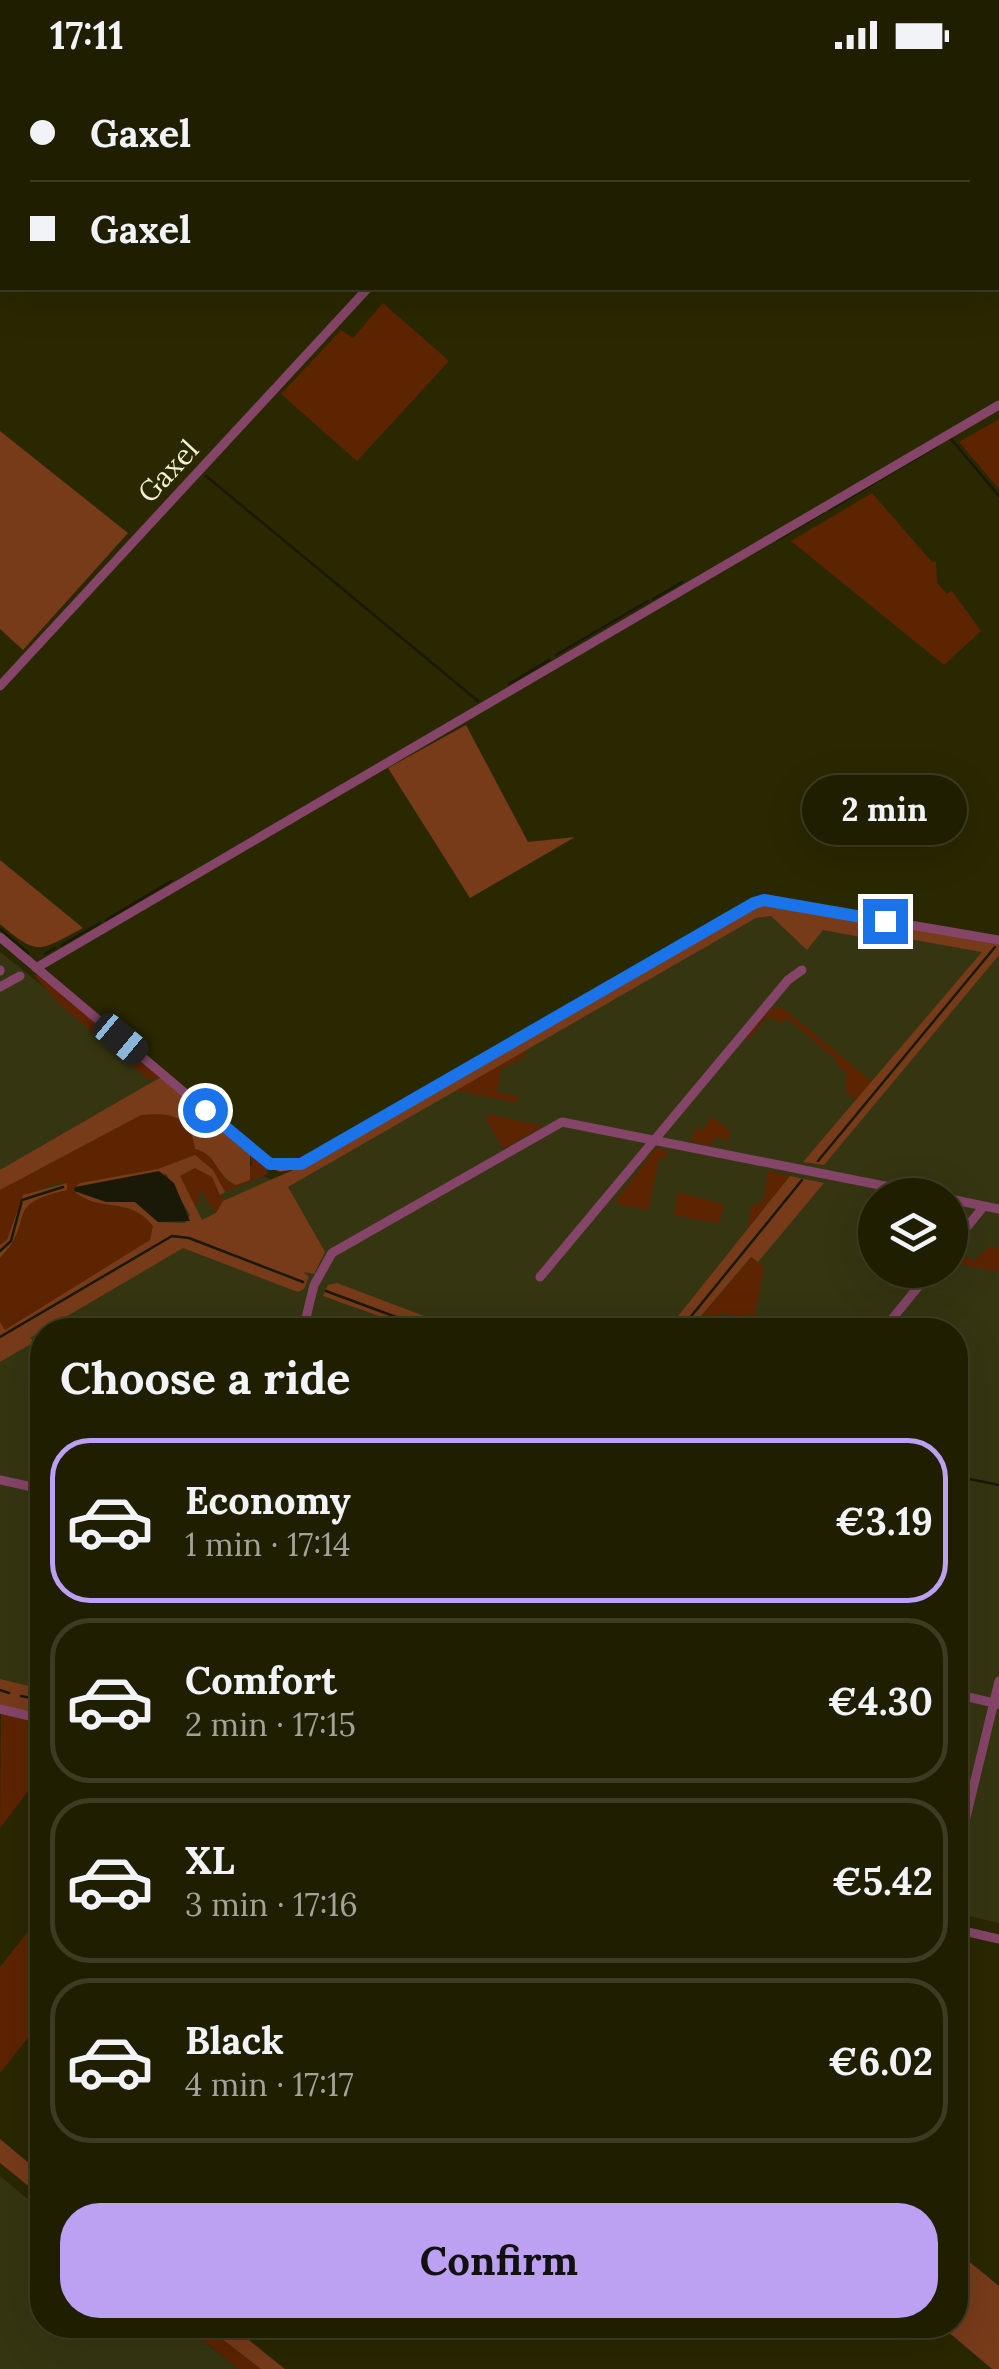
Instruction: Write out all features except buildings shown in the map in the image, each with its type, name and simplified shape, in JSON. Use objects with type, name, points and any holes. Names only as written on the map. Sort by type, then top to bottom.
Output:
[{"type":"street","name":"Gaxel","points":[[0,686],[366,290]]},
{"type":"street","points":[[36,968],[999,405]]},
{"type":"street","points":[[0,937],[262,1158],[290,1167],[754,903],[764,900],[995,940],[997,928]]},
{"type":"street","points":[[540,1276],[658,1140],[788,980],[802,970]]},
{"type":"street","points":[[0,988],[20,976]]},
{"type":"street","points":[[306,1318],[314,1285],[332,1253],[551,1127],[575,1122],[858,1180]]},
{"type":"street","points":[[968,1203],[999,1209]]},
{"type":"street","points":[[968,1226],[984,1206]]},
{"type":"street","points":[[893,1318],[917,1288]]},
{"type":"street","points":[[0,1480],[30,1486]]},
{"type":"street","points":[[968,1814],[997,1704],[999,1682]]},
{"type":"street","points":[[968,1697],[997,1704]]},
{"type":"street","points":[[0,1710],[30,1717]]},
{"type":"street","points":[[968,1932],[999,1940]]},
{"type":"shaded area","points":[[383,303],[449,361],[357,461],[281,394],[341,330],[353,338]]},
{"type":"shaded area","points":[[999,419],[999,489],[959,442]]},
{"type":"shaded area","points":[[0,431],[128,533],[23,650],[0,629]]},
{"type":"shaded area","points":[[872,493],[936,562],[937,583],[947,594],[952,591],[981,631],[944,665],[791,541]]},
{"type":"shaded area","points":[[466,725],[528,842],[575,837],[470,898],[388,768]]},
{"type":"shaded area","points":[[0,860],[83,928],[40,947],[23,942],[0,924]]},
{"type":"shaded area","points":[[770,903],[999,943],[999,955],[824,1165],[803,1162],[982,952],[909,939],[903,945],[823,930],[807,950],[771,916],[756,918],[288,1187],[325,1252],[314,1274],[304,1272],[309,1277],[304,1289],[298,1292],[183,1248],[64,1318],[30,1318],[30,1344],[0,1362],[0,1322],[5,1330],[150,1240],[153,1226],[143,1216],[123,1207],[93,1202],[74,1191],[135,1202],[158,1222],[185,1223],[190,1215],[166,1174],[75,1187],[80,1183],[158,1169],[195,1155],[213,1170],[225,1192],[220,1195],[212,1177],[195,1168],[180,1176],[202,1220],[216,1213],[223,1201],[300,1167],[757,904]]},
{"type":"shaded area","points":[[771,916],[903,945],[909,939],[999,954],[999,1923],[968,1916],[968,1318],[30,1318],[30,1686],[0,1679],[0,952],[161,1080],[257,1173],[287,1187],[756,918]]},
{"type":"shaded area","points":[[38,974],[161,1077],[149,1080],[58,1003],[34,975]]},
{"type":"shaded area","points":[[783,1008],[872,1082],[856,1100],[846,1093],[846,1073],[835,1063],[837,1060],[788,1019],[780,1023],[768,1016],[748,1040],[747,1035],[769,1009]]},
{"type":"shaded area","points":[[524,1050],[527,1056],[501,1069],[497,1092],[518,1097],[517,1103],[454,1090]]},
{"type":"shaded area","points":[[161,1077],[250,1153],[250,1180],[236,1185],[229,1181],[208,1156],[195,1149],[184,1123],[178,1118],[152,1114],[141,1115],[0,1190],[0,1170]]},
{"type":"shaded area","points":[[163,1113],[182,1118],[228,1182],[236,1185],[252,1164],[250,1153],[268,1165],[267,1174],[225,1192],[213,1170],[195,1155],[158,1169],[80,1183],[74,1193],[127,1208],[145,1218],[153,1226],[150,1241],[5,1330],[0,1322],[0,1258],[11,1245],[26,1208],[67,1190],[63,1182],[29,1195],[19,1207],[7,1240],[0,1245],[0,1190],[141,1115]]},
{"type":"shaded area","points":[[489,1114],[543,1126],[503,1149],[487,1121]]},
{"type":"shaded area","points":[[713,1117],[730,1131],[728,1146],[726,1139],[715,1137],[711,1146],[690,1141],[697,1127],[702,1131]]},
{"type":"shaded area","points":[[656,1148],[667,1151],[665,1159],[659,1159],[648,1210],[614,1203]]},
{"type":"shaded area","points":[[195,1168],[212,1177],[223,1201],[216,1213],[201,1192],[197,1195],[200,1201],[194,1205],[179,1176]]},
{"type":"shaded area","points":[[159,1171],[174,1183],[190,1221],[158,1222],[135,1202],[106,1202],[74,1191],[75,1187]]},
{"type":"shaded area","points":[[768,1171],[790,1176],[748,1228],[751,1206],[763,1202]]},
{"type":"shaded area","points":[[790,1176],[824,1183],[758,1262],[751,1257],[699,1318],[677,1318]]},
{"type":"shaded area","points":[[67,1183],[67,1190],[34,1201],[26,1208],[17,1233],[0,1258],[0,1245],[7,1240],[23,1195]]},
{"type":"shaded area","points":[[678,1192],[724,1204],[719,1224],[674,1215]]},
{"type":"shaded area","points":[[990,1246],[999,1248],[999,1272],[968,1266],[968,1258],[974,1261]]},
{"type":"shaded area","points":[[752,1257],[764,1267],[755,1314],[774,1318],[722,1313],[716,1318],[699,1318]]},
{"type":"shaded area","points":[[337,1283],[429,1318],[384,1318],[323,1296],[328,1285]]},
{"type":"shaded area","points":[[0,1679],[30,1686],[30,1714],[0,1707]]},
{"type":"shaded area","points":[[1,1713],[30,1720],[30,1789],[0,1828]]},
{"type":"shaded area","points":[[30,1929],[30,2035],[0,2073],[0,1967]]},
{"type":"shaded area","points":[[0,2139],[30,2164],[30,2187],[0,2163]]},
{"type":"shaded area","points":[[0,2176],[30,2201],[30,2338],[200,2338],[239,2369],[0,2369]]},
{"type":"shaded area","points":[[968,2261],[999,2286],[999,2369],[992,2369],[955,2338],[968,2338]]},
{"type":"shaded area","points":[[200,2338],[221,2338],[261,2369],[239,2369]]},
{"type":"shaded area","points":[[221,2338],[246,2338],[285,2369],[261,2369]]},
{"type":"waterway","points":[[951,439],[999,496]]},
{"type":"waterway","points":[[829,510],[937,446]]},
{"type":"waterway","points":[[206,476],[478,701]]},
{"type":"waterway","points":[[777,540],[823,513]]},
{"type":"waterway","points":[[653,599],[682,582]]},
{"type":"waterway","points":[[556,655],[648,601]]},
{"type":"waterway","points":[[509,684],[549,660]]},
{"type":"waterway","points":[[106,920],[171,881]]},
{"type":"waterway","points":[[62,945],[100,923]]},
{"type":"waterway","points":[[0,929],[28,953]]},
{"type":"waterway","points":[[818,1161],[995,947]]},
{"type":"waterway","points":[[45,954],[55,948]]},
{"type":"waterway","points":[[690,1318],[802,1180]]},
{"type":"waterway","points":[[0,1251],[11,1241],[22,1200],[63,1187]]},
{"type":"waterway","points":[[32,1318],[172,1236],[189,1238],[303,1282]]},
{"type":"waterway","points":[[326,1291],[399,1318]]},
{"type":"waterway","points":[[0,1337],[30,1319]]},
{"type":"waterway","points":[[968,1479],[999,1485]]},
{"type":"waterway","points":[[0,1690],[9,1693]]},
{"type":"waterway","points":[[21,1696],[30,1698]]},
{"type":"route","points":[[205,1110],[270,1164],[301,1164],[746,906],[764,900],[885,921]]}]
